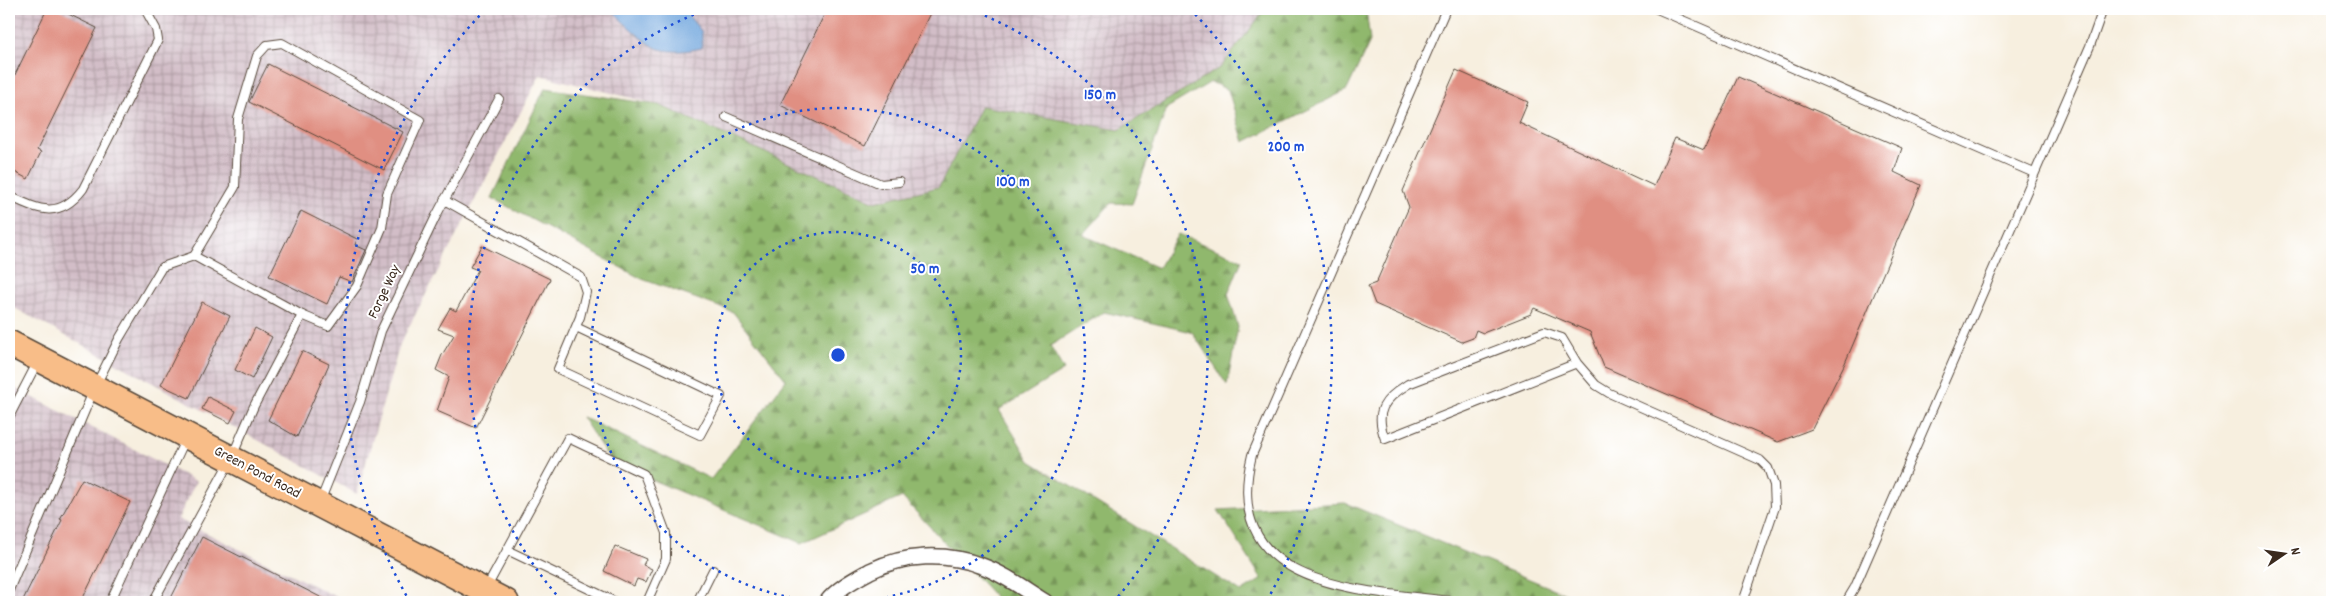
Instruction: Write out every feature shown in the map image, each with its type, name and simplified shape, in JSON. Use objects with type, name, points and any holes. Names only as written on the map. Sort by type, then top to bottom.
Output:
[{"type":"main road","name":"Green Pond Road","points":[[9,343],[495,597]]},
{"type":"street","points":[[827,602],[847,583],[882,566],[915,556],[939,557],[980,565],[1000,574],[1044,602]]},
{"type":"lane","points":[[9,196],[41,209],[57,210],[71,202],[83,189],[158,40],[156,29],[145,9]]},
{"type":"lane","points":[[1446,9],[1252,455],[1246,490],[1248,510],[1257,532],[1276,558],[1309,578],[1333,584],[1460,602]]},
{"type":"lane","points":[[1657,9],[2034,173]]},
{"type":"lane","points":[[1846,602],[1855,587],[2090,46],[2103,9]]},
{"type":"lane","points":[[9,590],[95,387],[119,339],[162,267],[194,256],[235,187],[238,119],[256,56],[268,45],[282,43],[420,120],[387,194],[382,228],[357,286],[328,326],[302,315],[194,256]]},
{"type":"lane","name":"Forge Way","points":[[318,506],[360,402],[381,332],[444,200],[500,99]]},
{"type":"lane","points":[[726,118],[881,184],[899,182]]},
{"type":"lane","points":[[444,200],[581,277],[586,292],[576,327],[558,369],[700,435],[721,396],[576,327]]},
{"type":"lane","points":[[153,602],[231,459],[254,406],[302,315]]},
{"type":"lane","points":[[1577,363],[1385,439],[1380,421],[1383,406],[1394,393],[1425,377],[1544,332],[1562,338],[1577,363],[1596,385],[1609,393],[1760,460],[1768,468],[1774,485],[1775,507],[1743,602]]},
{"type":"lane","points":[[9,417],[39,359]]},
{"type":"lane","points":[[110,602],[187,435]]},
{"type":"lane","points":[[495,597],[507,550],[568,438],[644,474],[666,533],[666,559],[647,602]]},
{"type":"lane","points":[[507,550],[616,602]]},
{"type":"lane","points":[[697,602],[713,570]]},
{"type":"shaded area","points":[[9,9],[1263,9],[1264,11],[1221,67],[1119,130],[981,106],[939,187],[875,202],[659,105],[540,75],[400,344],[357,494],[9,305]]},
{"type":"shaded area","points":[[9,385],[196,481],[178,519],[347,602],[9,602]]},
{"type":"green space","points":[[1263,9],[1366,9],[1370,41],[1347,90],[1244,142],[1228,90],[1211,82],[1167,108],[1132,204],[1111,203],[1083,235],[1158,268],[1178,234],[1242,260],[1228,294],[1238,327],[1227,385],[1192,332],[1104,312],[1050,346],[1064,370],[999,410],[1030,461],[1241,592],[1262,579],[1218,510],[1345,503],[1585,602],[1000,602],[902,497],[802,543],[612,463],[582,417],[711,479],[786,380],[733,312],[642,279],[492,198],[545,88],[659,105],[875,202],[939,187],[981,106],[1119,130],[1221,67],[1264,11]]},
{"type":"water","points":[[611,9],[683,9],[702,32],[702,48],[670,51],[654,47]]},
{"type":"building","points":[[47,9],[58,9],[97,28],[37,150],[41,152],[28,179],[9,169],[9,87]]},
{"type":"building","points":[[827,9],[932,9],[865,146],[780,105]]},
{"type":"building","points":[[268,64],[403,132],[384,170],[249,102]]},
{"type":"building","points":[[1456,70],[1528,102],[1519,123],[1654,186],[1675,138],[1704,150],[1738,77],[1902,148],[1894,172],[1921,185],[1845,363],[1812,429],[1778,442],[1604,367],[1590,332],[1534,308],[1531,314],[1483,333],[1476,330],[1473,338],[1462,342],[1375,304],[1368,286],[1376,283],[1409,207],[1403,191]]},
{"type":"building","points":[[301,211],[357,239],[355,245],[366,250],[352,282],[339,277],[327,304],[269,276]]},
{"type":"building","points":[[482,246],[550,279],[476,428],[437,411],[449,377],[436,370],[442,355],[454,335],[438,329],[450,308],[456,311],[478,270],[470,267]]},
{"type":"building","points":[[202,302],[230,316],[189,398],[161,385]]},
{"type":"building","points":[[255,328],[272,337],[252,379],[235,370]]},
{"type":"building","points":[[302,351],[329,364],[297,437],[268,420]]},
{"type":"building","points":[[208,397],[236,411],[230,423],[202,409]]},
{"type":"building","points":[[82,479],[130,502],[81,602],[22,602],[62,520],[60,519]]},
{"type":"building","points":[[202,537],[330,602],[169,602]]},
{"type":"building","points":[[615,546],[646,559],[643,565],[652,569],[646,582],[637,579],[634,586],[604,571]]}]
